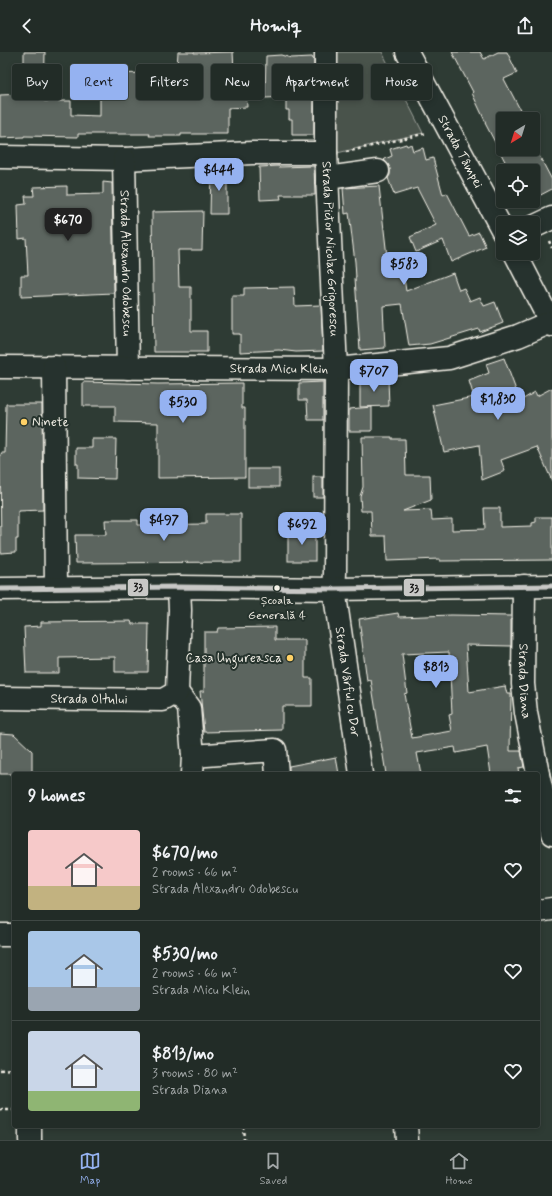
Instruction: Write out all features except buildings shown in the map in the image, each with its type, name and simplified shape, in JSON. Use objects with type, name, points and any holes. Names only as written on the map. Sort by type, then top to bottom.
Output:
[{"type":"street","name":"Strada Pictor Nicolae Grigorescu","points":[[326,52],[326,153],[336,369],[334,589]]},
{"type":"street","name":"Strada Tâmpei","points":[[407,52],[496,218]]},
{"type":"street","points":[[0,157],[124,159],[252,153],[326,153]]},
{"type":"street","name":"Strada Alexandru Odobescu","points":[[124,159],[128,368]]},
{"type":"street","points":[[328,178],[378,171]]},
{"type":"street","points":[[540,224],[552,218]]},
{"type":"street","points":[[519,260],[551,323]]},
{"type":"street","name":"Strada Micu Klein","points":[[0,367],[336,369],[449,358],[518,336],[551,323]]},
{"type":"street","points":[[54,367],[56,588]]},
{"type":"street","name":"Strada Diana","points":[[524,586],[522,684],[538,772]]},
{"type":"street","points":[[0,588],[179,587],[334,589],[552,586]]},
{"type":"street","points":[[179,587],[180,610],[176,692],[189,708],[192,765],[275,750],[277,772]]},
{"type":"street","name":"Strada Vârful cu Dor","points":[[334,589],[361,772]]},
{"type":"street","name":"Strada Oltului","points":[[0,698],[163,700],[176,692]]},
{"type":"street","name":"Strada Diana","points":[[540,786],[546,822]]},
{"type":"street","points":[[540,911],[552,909]]},
{"type":"street","points":[[0,935],[12,935]]},
{"type":"street","points":[[30,1128],[30,1140]]},
{"type":"street","points":[[406,1128],[407,1140]]},
{"type":"path","points":[[326,153],[336,155],[448,129]]},
{"type":"path","points":[[0,1070],[12,1070]]},
{"type":"path","points":[[0,1110],[12,1110]]},
{"type":"path","points":[[243,1128],[244,1140]]},
{"type":"shaded area","points":[[334,52],[382,52],[388,64],[371,64],[371,100],[406,100],[423,133],[337,153],[335,100],[363,100],[363,64],[334,64]]},
{"type":"transit line","name":"33","points":[[0,589],[179,587],[334,589],[552,586]]},
{"type":"place","name":"Ninete","points":[[24,422]]},
{"type":"place","name":"Școala Generală 4","points":[[277,588]]},
{"type":"place","name":"Casa Ungureasca","points":[[290,658]]}]
